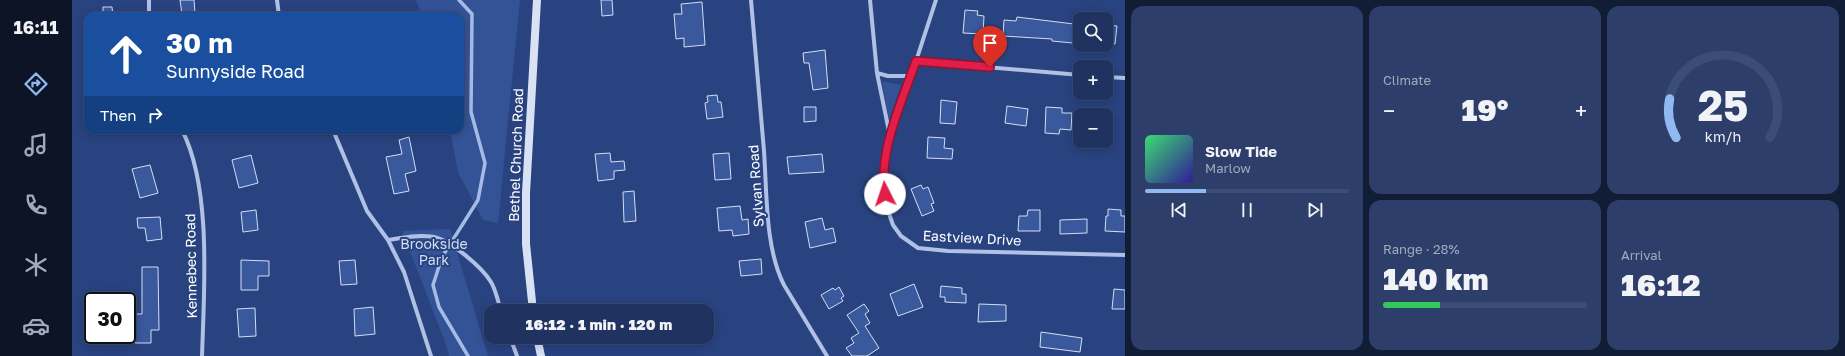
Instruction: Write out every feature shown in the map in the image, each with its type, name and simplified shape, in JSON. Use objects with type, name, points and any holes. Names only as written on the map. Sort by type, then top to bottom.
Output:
[{"type":"street","points":[[149,0],[149,12]]},
{"type":"street","points":[[277,0],[278,12]]},
{"type":"street","name":"Bethel Church Road","points":[[532,304],[526,244],[526,193],[537,0]]},
{"type":"street","name":"Sylvan Road","points":[[751,0],[769,221],[777,273],[827,356]]},
{"type":"street","points":[[870,0],[877,74],[890,137]]},
{"type":"street","name":"Eastview Drive","points":[[936,0],[884,159],[883,184],[886,205],[892,225],[901,236],[918,248],[948,251],[1125,255]]},
{"type":"street","points":[[916,61],[1073,74]]},
{"type":"street","points":[[877,74],[888,76],[910,76]]},
{"type":"street","points":[[1113,77],[1125,78]]},
{"type":"street","name":"Kennebec Road","points":[[184,134],[197,178],[203,225],[202,356]]},
{"type":"street","points":[[335,134],[367,211],[388,240],[404,272],[432,356]]},
{"type":"street","points":[[388,240],[412,236],[433,237],[445,241],[472,261],[492,282],[499,304]]},
{"type":"street","points":[[513,344],[517,356]]},
{"type":"street","points":[[539,344],[541,356]]},
{"type":"green space","name":"Brookside Park","points":[[416,0],[520,0],[498,223],[483,220],[458,172],[451,134],[464,134],[464,12],[420,12]]},
{"type":"green space","points":[[882,81],[901,85],[889,120]]},
{"type":"green space","name":"Brookside Park","points":[[450,229],[488,356],[449,356],[444,339],[402,231]]},
{"type":"building","points":[[180,0],[194,0],[195,12],[182,12]]},
{"type":"building","points":[[601,0],[612,0],[613,15],[602,16]]},
{"type":"building","points":[[702,2],[705,45],[684,47],[684,38],[676,39],[674,14],[682,14],[681,4]]},
{"type":"building","points":[[103,7],[112,7],[113,12],[103,12]]},
{"type":"building","points":[[965,10],[978,11],[977,15],[984,16],[983,34],[963,33]]},
{"type":"building","points":[[1017,17],[1073,24],[1073,43],[1052,41],[1052,39],[1003,36],[1004,20],[1016,21]]},
{"type":"building","points":[[1113,26],[1117,26],[1115,44],[1113,44]]},
{"type":"building","points":[[825,50],[828,88],[813,90],[809,63],[804,63],[803,53]]},
{"type":"building","points":[[717,95],[718,102],[721,102],[723,117],[707,119],[705,103],[708,102],[707,96]]},
{"type":"building","points":[[941,100],[957,102],[955,124],[940,123]]},
{"type":"building","points":[[1007,106],[1028,109],[1026,126],[1005,123]]},
{"type":"building","points":[[804,107],[816,107],[816,121],[804,122]]},
{"type":"building","points":[[1046,107],[1062,108],[1062,113],[1072,113],[1071,130],[1060,129],[1059,134],[1045,133]]},
{"type":"building","points":[[409,137],[416,171],[405,174],[409,191],[394,194],[386,157],[402,154],[399,140]]},
{"type":"building","points":[[928,137],[945,138],[944,148],[953,149],[952,159],[927,158]]},
{"type":"building","points":[[610,153],[611,162],[624,161],[625,170],[614,171],[614,179],[598,181],[595,154]]},
{"type":"building","points":[[729,153],[731,179],[715,180],[713,154]]},
{"type":"building","points":[[822,154],[824,172],[789,174],[787,157]]},
{"type":"building","points":[[251,155],[258,183],[239,188],[232,160]]},
{"type":"building","points":[[150,165],[158,193],[140,198],[132,169]]},
{"type":"building","points":[[921,185],[923,189],[928,187],[934,203],[931,204],[934,211],[922,216],[911,189]]},
{"type":"building","points":[[634,191],[636,221],[624,222],[623,192]]},
{"type":"building","points":[[740,206],[742,220],[748,219],[749,234],[733,236],[732,230],[719,231],[717,208]]},
{"type":"building","points":[[1108,209],[1121,210],[1121,216],[1125,216],[1125,232],[1105,231]]},
{"type":"building","points":[[256,210],[258,230],[243,232],[241,212]]},
{"type":"building","points":[[1028,210],[1040,210],[1040,231],[1018,231],[1019,216],[1027,216]]},
{"type":"building","points":[[160,217],[162,239],[147,241],[145,228],[138,228],[137,218]]},
{"type":"building","points":[[822,218],[825,230],[833,228],[836,242],[810,248],[805,222]]},
{"type":"building","points":[[1087,219],[1087,233],[1060,234],[1060,220]]},
{"type":"building","points":[[761,259],[762,274],[741,276],[739,261]]},
{"type":"building","points":[[241,260],[269,261],[269,276],[258,276],[258,290],[241,290]]},
{"type":"building","points":[[355,260],[357,284],[341,285],[339,261]]},
{"type":"building","points":[[142,267],[158,267],[159,330],[151,330],[151,343],[136,343],[136,314],[142,314]]},
{"type":"building","points":[[914,284],[923,307],[898,316],[890,294]]},
{"type":"building","points":[[941,286],[962,288],[962,294],[966,294],[966,303],[945,302],[945,297],[940,297]]},
{"type":"building","points":[[839,287],[844,296],[841,298],[843,301],[829,309],[821,295],[833,288],[835,290]]},
{"type":"building","points":[[1114,289],[1125,290],[1125,309],[1112,309]]},
{"type":"building","points":[[864,304],[869,311],[865,314],[870,323],[865,326],[879,348],[867,356],[852,356],[846,348],[854,343],[851,338],[859,333],[847,315]]},
{"type":"building","points":[[979,304],[1006,305],[1006,321],[978,322]]},
{"type":"building","points":[[373,307],[375,334],[355,336],[354,309]]},
{"type":"building","points":[[255,308],[256,336],[239,337],[237,309]]},
{"type":"building","points":[[1041,332],[1082,338],[1080,352],[1040,347]]},
{"type":"waterway","points":[[459,0],[472,14],[471,112],[485,163],[478,200],[442,257],[433,285],[439,307],[468,356]]},
{"type":"route","points":[[885,194],[883,184],[884,159],[916,61],[990,67]]}]
